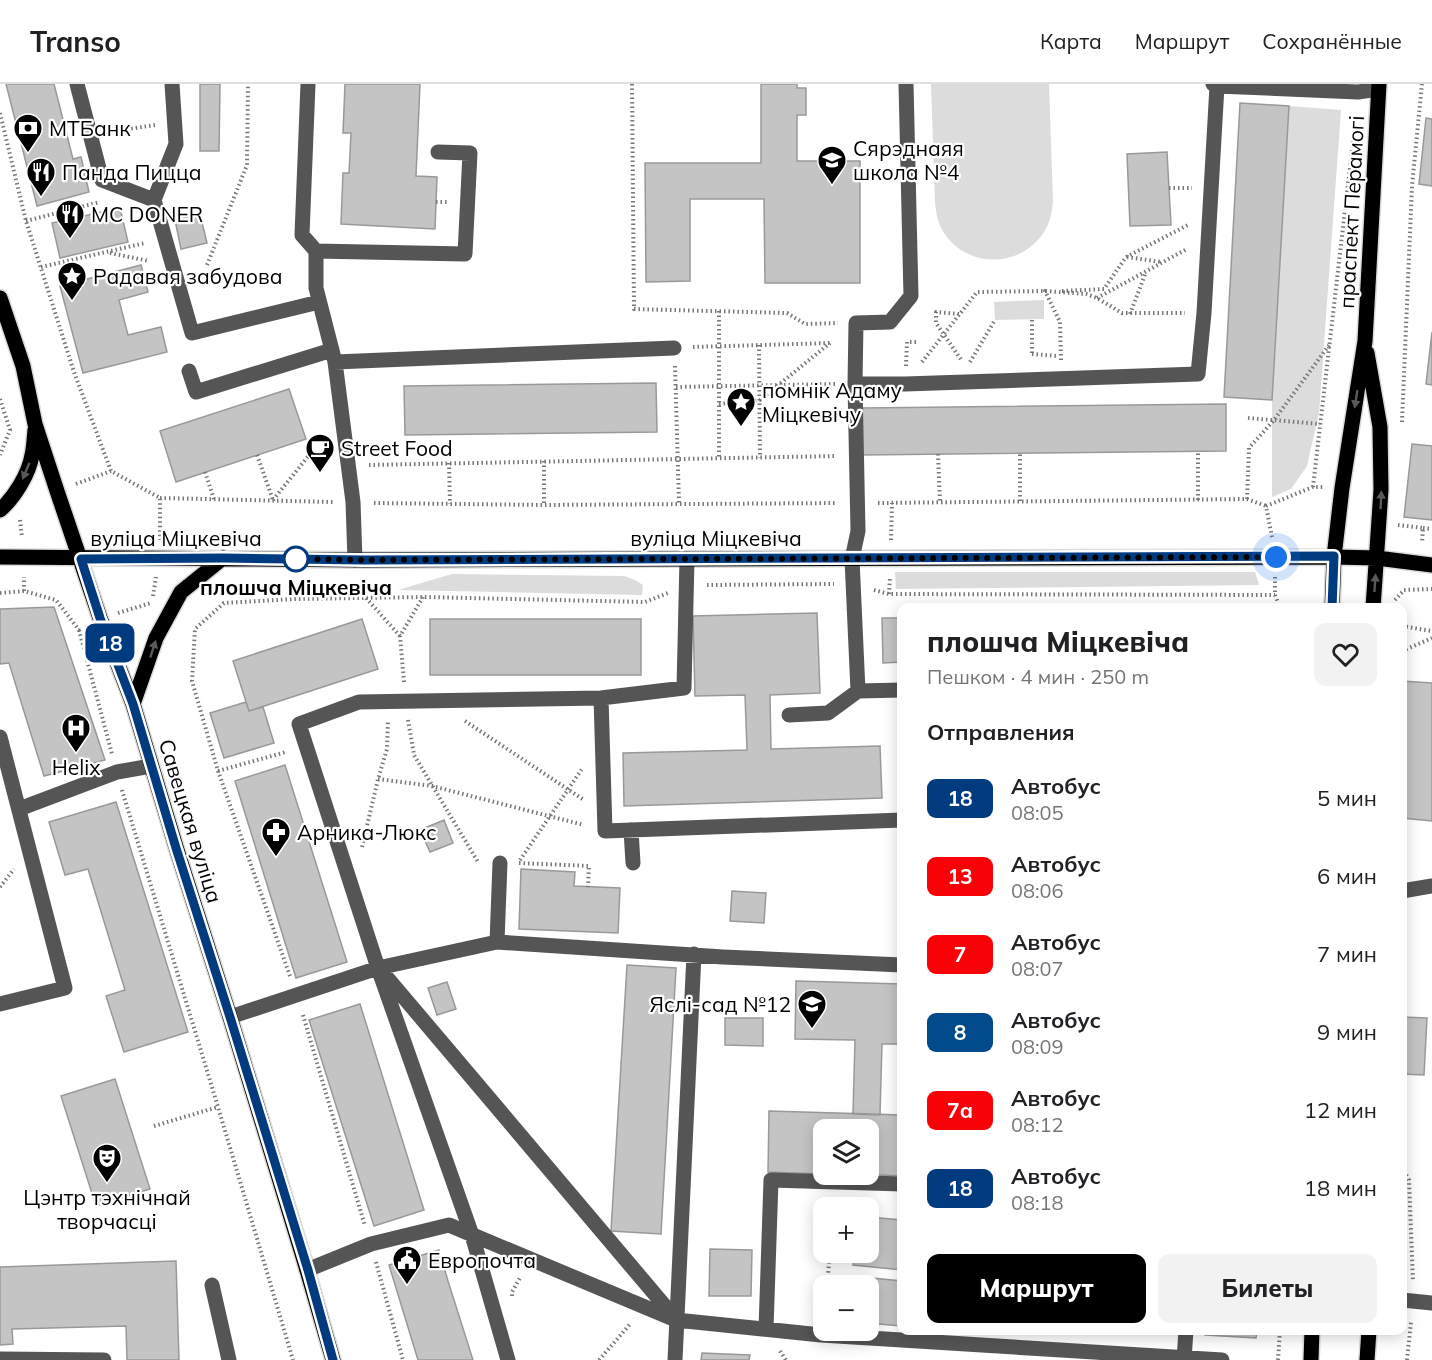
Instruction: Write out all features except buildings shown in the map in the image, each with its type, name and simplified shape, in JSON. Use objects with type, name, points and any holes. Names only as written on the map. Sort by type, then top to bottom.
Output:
[{"type":"main road","name":"праспект Перамогі","points":[[1332,603],[1341,488],[1365,341],[1379,86]]},
{"type":"main road","name":"Савецкая вуліца","points":[[0,298],[23,366],[35,424],[100,618],[133,704],[308,1270],[333,1360]]},
{"type":"main road","name":"праспект Перамогі","points":[[1365,341],[1380,427],[1381,490],[1373,603]]},
{"type":"main road","points":[[0,510],[9,502],[21,483],[32,457],[35,424]]},
{"type":"main road","name":"вуліца Міцкевіча","points":[[0,557],[355,560],[1334,556],[1377,558],[1432,565]]},
{"type":"main road","points":[[133,704],[156,638],[181,592],[223,558]]},
{"type":"main road","points":[[1311,1360],[1312,1335]]},
{"type":"main road","points":[[1367,1360],[1369,1335]]},
{"type":"lane","points":[[77,84],[102,180],[154,200]]},
{"type":"lane","points":[[172,84],[176,144],[154,200],[192,333],[320,302]]},
{"type":"lane","points":[[308,84],[302,235],[316,251],[316,288],[333,356],[352,502],[355,560]]},
{"type":"lane","points":[[858,691],[852,559],[858,531],[856,323],[890,322],[911,296],[906,84]]},
{"type":"lane","points":[[855,384],[1198,374],[1210,214],[1215,85],[1358,92],[1379,86]]},
{"type":"lane","points":[[316,251],[465,254],[470,153],[438,152]]},
{"type":"lane","points":[[189,371],[196,392],[333,356],[674,348]]},
{"type":"lane","points":[[508,1360],[472,1235],[378,968],[299,724],[359,702],[602,698],[684,688],[687,559]]},
{"type":"lane","points":[[789,715],[828,713],[858,691],[897,690]]},
{"type":"lane","points":[[602,698],[605,831],[897,820]]},
{"type":"lane","points":[[0,737],[65,988],[0,1004]]},
{"type":"lane","points":[[19,809],[117,772],[151,766]]},
{"type":"lane","points":[[631,830],[633,863]]},
{"type":"lane","points":[[497,942],[500,863]]},
{"type":"lane","points":[[1407,890],[1432,886]]},
{"type":"lane","points":[[230,1017],[378,968],[497,942],[723,957],[897,965]]},
{"type":"lane","points":[[675,1360],[694,954]]},
{"type":"lane","points":[[378,968],[676,1320]]},
{"type":"lane","points":[[766,1329],[771,1180],[897,1184]]},
{"type":"lane","points":[[308,1270],[371,1244],[449,1226],[676,1320],[821,1335],[1082,1356],[1222,1360]]},
{"type":"lane","points":[[212,1285],[229,1360]]},
{"type":"lane","points":[[1408,1300],[1432,1303]]},
{"type":"lane","points":[[1184,1359],[1186,1335]]},
{"type":"lane","points":[[0,1359],[104,1360]]},
{"type":"path","points":[[207,265],[247,165],[248,84]]},
{"type":"path","points":[[632,84],[634,309],[787,313],[805,324],[856,323]]},
{"type":"path","points":[[1401,432],[1412,186],[1422,84]]},
{"type":"path","points":[[0,112],[26,221],[74,372],[111,471],[160,498],[544,505],[1248,499],[1266,506]]},
{"type":"path","points":[[91,135],[175,122]]},
{"type":"path","points":[[1313,487],[1353,138]]},
{"type":"path","points":[[26,221],[135,192]]},
{"type":"path","points":[[905,384],[977,292],[1104,288],[1126,257],[1210,214]]},
{"type":"path","points":[[1097,298],[1208,237]]},
{"type":"path","points":[[41,267],[165,239]]},
{"type":"path","points":[[106,252],[173,266]]},
{"type":"path","points":[[1126,257],[1164,262]]},
{"type":"path","points":[[1130,314],[1147,271]]},
{"type":"path","points":[[1045,291],[1086,294],[1122,313],[1204,312]]},
{"type":"path","points":[[1045,291],[1060,322],[1061,379]]},
{"type":"path","points":[[719,311],[719,458]]},
{"type":"path","points":[[960,314],[936,312],[936,323],[967,368],[995,320]]},
{"type":"path","points":[[1032,320],[1033,380]]},
{"type":"path","points":[[905,384],[907,342],[918,342]]},
{"type":"path","points":[[679,504],[674,348],[830,343],[760,400],[719,404]]},
{"type":"path","points":[[1248,499],[1249,448],[1274,420],[1330,343]]},
{"type":"path","points":[[759,345],[760,458]]},
{"type":"path","points":[[675,387],[855,384]]},
{"type":"path","points":[[0,399],[10,430],[0,455]]},
{"type":"path","points":[[273,501],[341,417]]},
{"type":"path","points":[[1248,418],[1320,424]]},
{"type":"path","points":[[1198,451],[1198,500]]},
{"type":"path","points":[[1020,453],[1020,501]]},
{"type":"path","points":[[938,454],[940,502]]},
{"type":"path","points":[[257,455],[273,501]]},
{"type":"path","points":[[347,465],[857,456]]},
{"type":"path","points":[[544,461],[544,505]]},
{"type":"path","points":[[449,463],[450,504]]},
{"type":"path","points":[[205,472],[214,499]]},
{"type":"path","points":[[152,603],[160,559],[160,498]]},
{"type":"path","points":[[1423,528],[1432,529]]},
{"type":"path","points":[[403,1360],[297,995],[218,771],[192,681],[195,629],[224,603],[365,597],[645,602],[686,586],[853,584],[890,594],[1275,595],[1278,603]]},
{"type":"path","points":[[1394,603],[1395,598],[1404,590],[1432,589]]},
{"type":"path","points":[[0,593],[24,591]]},
{"type":"path","points":[[365,597],[400,636],[414,755],[478,862],[500,863]]},
{"type":"path","points":[[400,636],[424,597]]},
{"type":"path","points":[[1407,627],[1432,631]]},
{"type":"path","points":[[79,630],[117,772],[293,1360]]},
{"type":"path","points":[[1407,649],[1432,638]]},
{"type":"path","points":[[352,888],[387,749],[389,701]]},
{"type":"path","points":[[435,701],[604,813]]},
{"type":"path","points":[[588,887],[589,866],[517,863],[603,739]]},
{"type":"path","points":[[218,771],[307,746]]},
{"type":"path","points":[[378,779],[432,786],[605,831]]},
{"type":"path","points":[[154,1126],[218,1107]]},
{"type":"path","points":[[1407,1176],[1409,1180],[1407,1360]]},
{"type":"path","points":[[599,1360],[645,1307]]},
{"type":"path","points":[[1278,1360],[1280,1335]]},
{"type":"shaded area","points":[[931,84],[1049,84],[1052,209],[1044,232],[1034,244],[1022,252],[1009,258],[994,260],[980,258],[954,245],[942,230],[935,202]]},
{"type":"shaded area","points":[[1289,106],[1341,110],[1319,413],[1307,466],[1291,489],[1272,497],[1272,400]]},
{"type":"shaded area","points":[[1044,300],[1044,319],[995,320],[994,302]]},
{"type":"shaded area","points":[[895,572],[1255,572],[1259,585],[896,589]]},
{"type":"shaded area","points":[[452,574],[624,576],[643,585],[642,595],[398,590]]},
{"type":"bus line","name":"18","points":[[333,1360],[308,1270],[133,704],[100,618],[81,559],[818,560],[1334,556],[1332,603]]},
{"type":"place","name":"МТБанк","points":[[28,154]]},
{"type":"place","name":"Сярэднаяя школа №4","points":[[832,186]]},
{"type":"place","name":"Панда Пицца","points":[[41,198]]},
{"type":"place","name":"MC DONER","points":[[70,240]]},
{"type":"place","name":"Радавая забудова","points":[[72,302]]},
{"type":"place","name":"помнік Адаму Міцкевічу","points":[[741,428]]},
{"type":"place","name":"Street Food","points":[[320,474]]},
{"type":"place","name":"плошча Міцкевіча","points":[[296,559]]},
{"type":"place","name":"Helix","points":[[76,754]]},
{"type":"place","name":"Арника-Люкс","points":[[276,858]]},
{"type":"place","name":"Яслі-сад №12","points":[[812,1030]]},
{"type":"place","name":"Цэнтр тэхнічнай творчасці","points":[[107,1184]]},
{"type":"place","name":"Европочта","points":[[407,1286]]},
{"type":"route","points":[[296,559],[818,560],[1276,557]]}]
